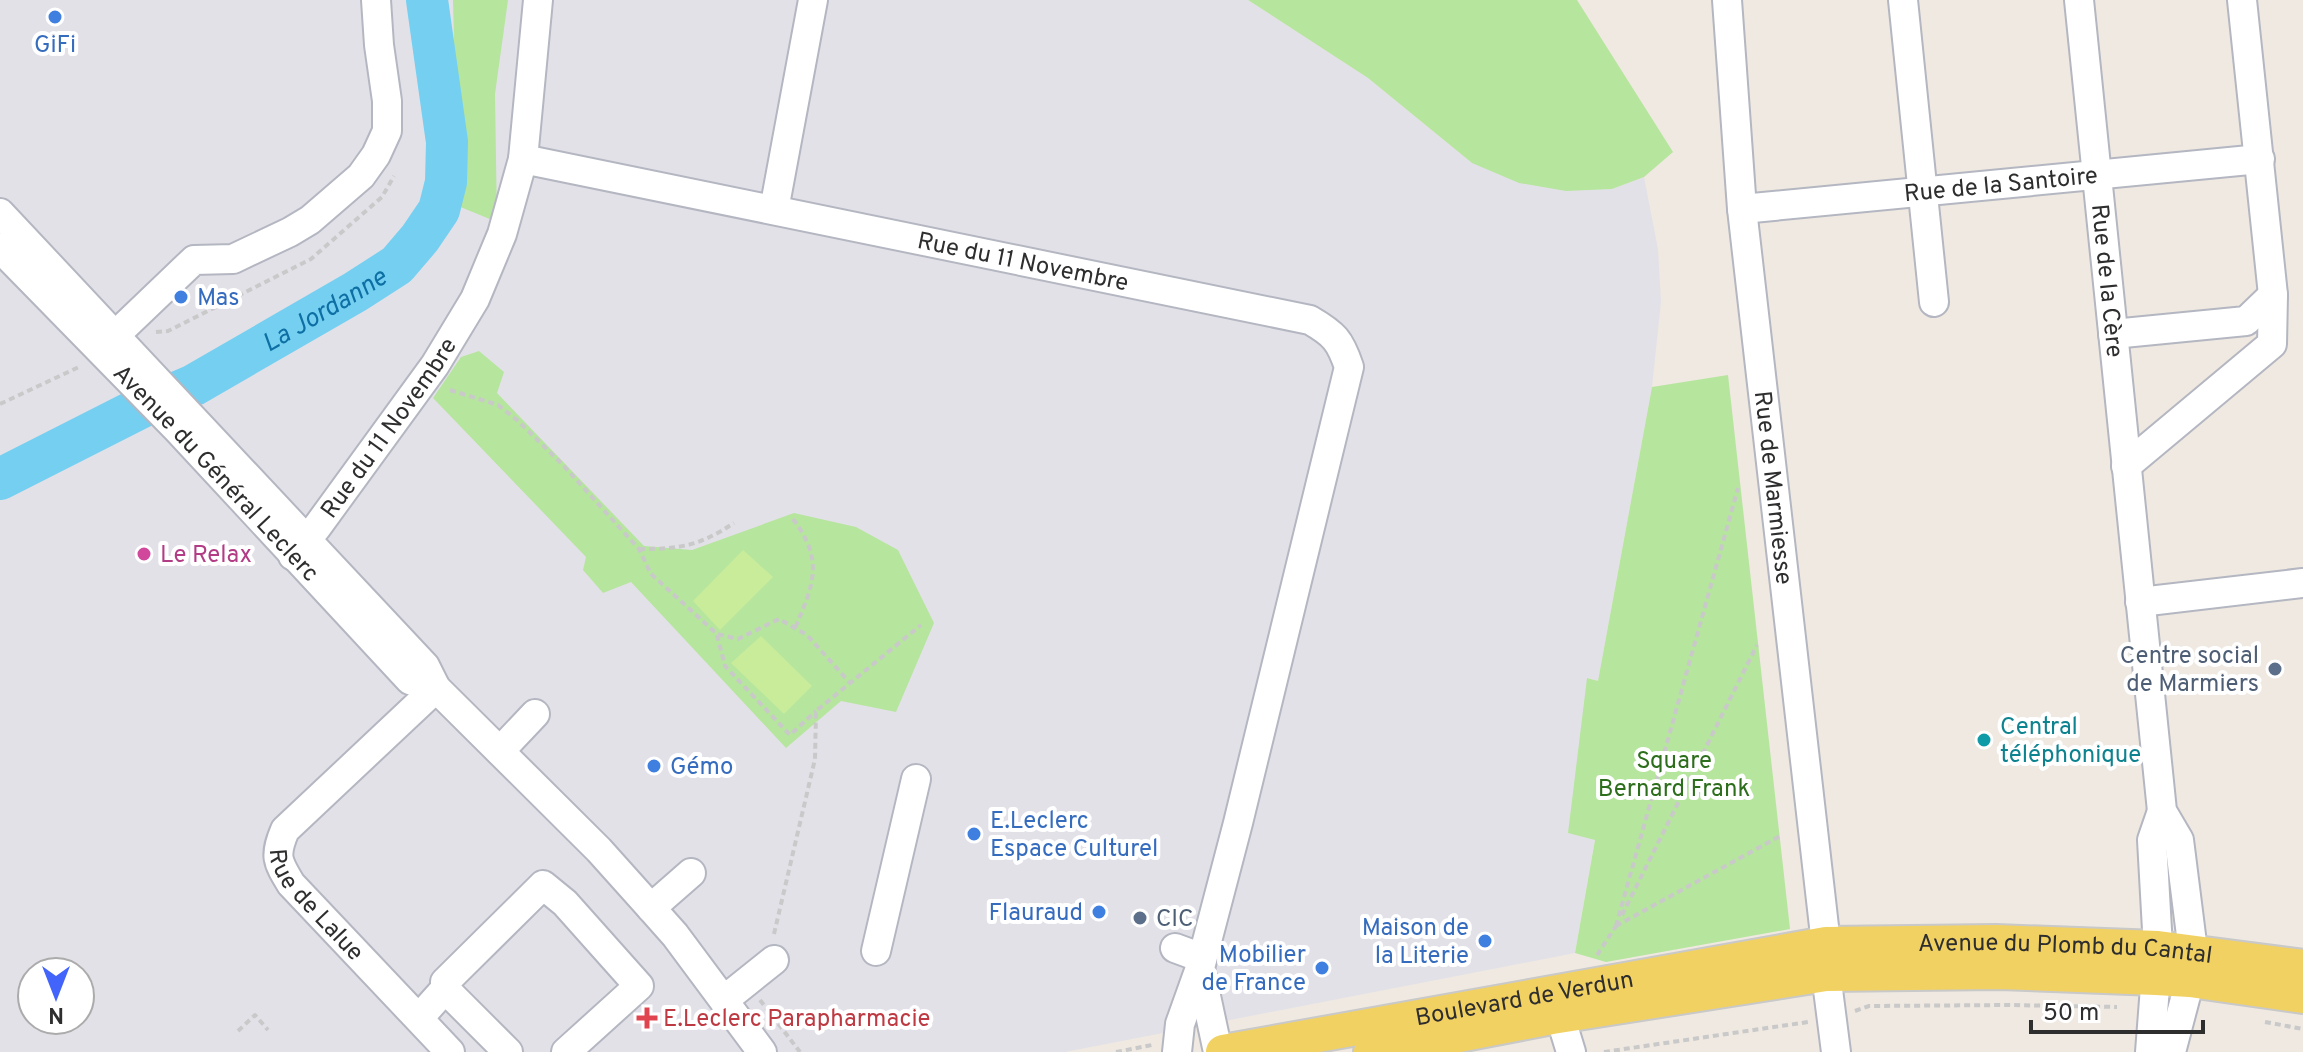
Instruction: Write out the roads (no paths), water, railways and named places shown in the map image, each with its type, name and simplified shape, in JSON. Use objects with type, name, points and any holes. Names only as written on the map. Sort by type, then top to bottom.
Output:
[{"type":"main road","name":"Avenue du Plomb du Cantal","points":[[1826,959],[1996,942],[2156,978],[2192,966],[2303,967]]},
{"type":"main road","name":"Boulevard de Verdun","points":[[1371,1052],[1439,1046],[1560,1016],[1826,959]]},
{"type":"main road","name":"Boulevard de Verdun","points":[[1220,1052],[1826,959]]},
{"type":"main road","name":"Avenue du Plomb du Cantal","points":[[2192,966],[2303,996]]},
{"type":"street","points":[[114,349],[194,260],[233,259],[290,232],[310,220],[361,176],[376,155],[387,131],[387,101],[376,0]]},
{"type":"street","points":[[523,159],[538,0]]},
{"type":"street","points":[[774,210],[813,0]]},
{"type":"street","name":"Rue de Marmiesse","points":[[1727,0],[1742,209],[1836,1052]]},
{"type":"street","name":"Rue de la Cère","points":[[2079,0],[2162,811]]},
{"type":"street","points":[[2126,466],[2272,344],[2273,295],[2242,0]]},
{"type":"street","points":[[1902,3],[1934,302]]},
{"type":"street","name":"Rue du 11 Novembre","points":[[300,549],[417,390],[475,299],[502,234],[523,159],[1310,320],[1332,332],[1342,347],[1349,367],[1242,808],[1201,963],[1180,1024],[1178,1046]]},
{"type":"street","name":"Rue de la Santoire","points":[[1742,209],[2260,159]]},
{"type":"street","name":"Avenue du Général Leclerc","points":[[0,213],[114,349],[300,549],[425,666],[436,688],[599,850],[651,908],[762,1052]]},
{"type":"street","name":"Avenue du Général Leclerc","points":[[0,248],[114,349]]},
{"type":"street","points":[[2113,334],[2246,321],[2273,295]]},
{"type":"street","points":[[2140,602],[2303,583]]},
{"type":"street","name":"Rue de Lalue","points":[[436,688],[285,830],[277,849],[279,864],[291,884],[450,1052]]},
{"type":"street","points":[[500,751],[535,714]]},
{"type":"street","points":[[876,951],[916,779]]},
{"type":"street","points":[[2162,811],[2179,840],[2192,966],[2171,1052]]},
{"type":"street","points":[[2150,1052],[2156,978],[2152,840],[2162,811]]},
{"type":"street","points":[[651,908],[691,873]]},
{"type":"street","points":[[419,1018],[445,989],[445,982],[543,885],[565,903],[639,986],[566,1052]]},
{"type":"street","points":[[1175,948],[1201,963]]},
{"type":"street","points":[[724,1000],[771,950]]},
{"type":"street","name":"Rue du 11 Novembre","points":[[1201,963],[1220,1052]]},
{"type":"street","points":[[445,989],[508,1052]]},
{"type":"street","points":[[1560,1016],[1571,1052]]},
{"type":"waterway","name":"La Jordanne","points":[[0,479],[144,406],[194,385],[397,265],[439,210],[446,182],[447,142],[427,0]]},
{"type":"place","name":"GiFi","points":[[55,17]]},
{"type":"place","name":"Mas","points":[[181,297]]},
{"type":"place","name":"Le Relax","points":[[144,554]]},
{"type":"place","name":"Centre social de Marmiers","points":[[2275,669]]},
{"type":"place","name":"Central téléphonique","points":[[1984,740]]},
{"type":"place","name":"Gémo","points":[[654,766]]},
{"type":"place","name":"E.Leclerc Espace Culturel","points":[[974,834]]},
{"type":"place","name":"Flauraud","points":[[1099,912]]},
{"type":"place","name":"CIC","points":[[1140,918]]},
{"type":"place","name":"Maison de la Literie","points":[[1485,941]]},
{"type":"place","name":"Mobilier de France","points":[[1322,968]]},
{"type":"place","name":"E.Leclerc Parapharmacie","points":[[647,1018]]},
{"type":"park label","name":"Square Bernard Frank","points":[[1674,774]]}]
